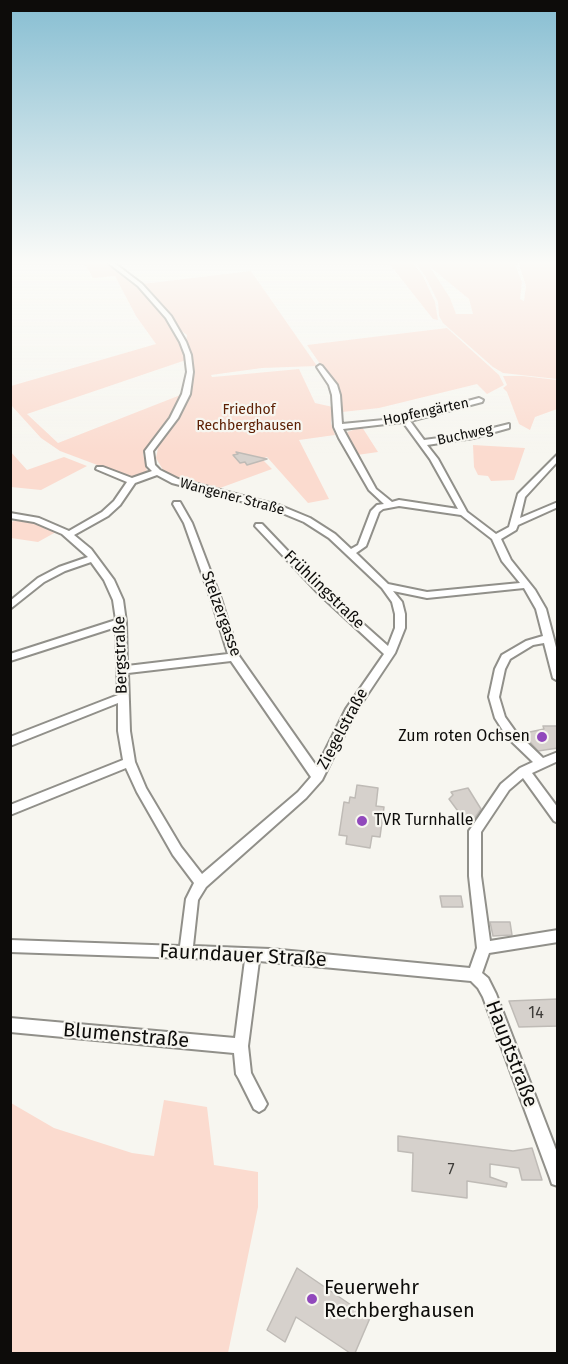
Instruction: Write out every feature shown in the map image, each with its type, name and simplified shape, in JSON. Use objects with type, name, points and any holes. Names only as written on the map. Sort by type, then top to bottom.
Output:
[{"type":"street","points":[[10,515],[36,520],[69,534],[105,514],[117,503],[132,481],[157,472],[149,462],[149,451],[174,418],[186,394],[190,372],[188,355],[174,326]]},
{"type":"street","points":[[320,367],[333,385],[338,427],[373,490],[389,504]]},
{"type":"street","name":"Hopfengärten","points":[[338,427],[405,420],[479,400]]},
{"type":"street","points":[[405,420],[423,443],[464,513],[496,538],[507,561],[541,609],[558,678]]},
{"type":"street","name":"Buchweg","points":[[423,443],[470,436],[506,426]]},
{"type":"street","points":[[496,538],[513,528],[521,496],[558,456]]},
{"type":"street","points":[[100,469],[132,481]]},
{"type":"street","name":"Wangener Straße","points":[[157,472],[175,481],[237,496],[294,514],[320,528],[350,553]]},
{"type":"street","name":"Stelzergasse","points":[[177,504],[188,525],[216,599],[234,657],[318,777]]},
{"type":"street","points":[[350,553],[362,546],[375,511],[380,507],[389,504],[464,513]]},
{"type":"street","points":[[515,523],[558,504]]},
{"type":"street","name":"Frühlingstraße","points":[[259,526],[321,591],[390,652]]},
{"type":"street","name":"Bergstraße","points":[[69,534],[93,558],[109,580],[115,594],[121,622],[124,731],[129,762],[141,789],[177,851],[201,883]]},
{"type":"street","name":"Ziegelstraße","points":[[186,951],[192,899],[201,883],[302,795],[318,777],[350,712],[390,652],[400,628],[397,603],[385,586],[350,553]]},
{"type":"street","points":[[10,606],[41,580],[62,569],[93,558]]},
{"type":"street","points":[[385,586],[427,595],[526,585]]},
{"type":"street","points":[[10,658],[121,622]]},
{"type":"street","points":[[540,762],[510,734],[500,718],[494,697],[500,669],[506,657],[530,644],[549,638]]},
{"type":"street","points":[[122,670],[234,657]]},
{"type":"street","points":[[10,742],[123,697]]},
{"type":"street","points":[[474,975],[484,948],[475,876],[475,831],[505,787],[524,771],[558,756]]},
{"type":"street","points":[[10,810],[129,762]]},
{"type":"street","points":[[524,771],[558,818]]},
{"type":"street","points":[[484,948],[558,936]]},
{"type":"street","name":"Faurndauer Straße","points":[[11,946],[253,954],[474,975]]},
{"type":"street","points":[[253,954],[241,1046],[244,1074],[259,1104]]},
{"type":"street","name":"Hauptstraße","points":[[474,975],[483,983],[489,994],[558,1178]]},
{"type":"street","name":"Blumenstraße","points":[[10,1025],[241,1046]]},
{"type":"green space","points":[[143,326],[171,326],[183,346],[186,360],[27,414],[58,443],[183,394],[176,408],[143,454],[147,471],[132,478],[60,451],[41,438],[11,405],[11,386],[156,344]]},
{"type":"green space","name":"Friedhof Rechberghausen","points":[[176,326],[289,326],[317,366],[262,368],[211,375],[212,377],[299,369],[315,403],[333,407],[331,423],[335,435],[299,440],[329,499],[308,503],[267,457],[262,459],[272,469],[220,488],[170,475],[163,470],[156,458],[159,443],[184,408],[194,375],[192,359],[186,342],[187,335]]},
{"type":"green space","points":[[446,326],[557,326],[557,379],[503,373]]},
{"type":"green space","points":[[447,328],[499,375],[504,385],[487,394],[477,384],[379,408],[342,412],[338,390],[307,345]]},
{"type":"green space","points":[[503,376],[557,380],[557,409],[535,417],[530,430],[519,424],[507,392],[503,388],[507,385]]},
{"type":"green space","points":[[362,427],[378,452],[357,455],[347,432]]},
{"type":"green space","points":[[473,445],[525,448],[514,480],[491,481],[488,476],[478,475],[474,467]]},
{"type":"green space","points":[[10,451],[27,470],[64,457],[87,466],[41,490],[11,487]]},
{"type":"green space","points":[[17,520],[38,524],[56,532],[38,542],[11,538],[11,522]]},
{"type":"green space","points":[[164,1100],[207,1107],[214,1165],[258,1172],[258,1207],[228,1353],[11,1353],[11,1103],[54,1128],[132,1153],[154,1156]]},
{"type":"building","points":[[236,452],[267,459],[247,465],[245,462],[240,463],[233,455],[238,454]]},
{"type":"building","name":"Zum roten Ochsen","points":[[543,726],[558,726],[558,748],[538,751],[530,742],[525,733],[544,729]]},
{"type":"building","name":"TVR Turnhalle","points":[[357,785],[378,788],[376,806],[384,807],[380,837],[372,836],[370,848],[346,844],[347,836],[339,835],[344,802],[349,803],[350,797],[355,798]]},
{"type":"building","points":[[468,788],[481,809],[472,822],[463,818],[449,799],[453,795],[451,792]]},
{"type":"building","points":[[440,896],[461,896],[463,907],[442,907]]},
{"type":"building","points":[[490,922],[510,922],[512,935],[493,936]]},
{"type":"building","points":[[558,999],[558,1026],[519,1027],[509,1001]]},
{"type":"building","points":[[398,1136],[513,1151],[532,1148],[542,1180],[522,1180],[519,1168],[490,1164],[490,1177],[507,1183],[506,1187],[467,1181],[467,1198],[412,1191],[413,1153],[398,1151]]},
{"type":"building","name":"Feuerwehr Rechberghausen","points":[[297,1268],[370,1318],[355,1353],[350,1353],[296,1317],[285,1342],[267,1330]]},
{"type":"place","name":"Zum roten Ochsen","points":[[542,737]]},
{"type":"place","name":"TVR Turnhalle","points":[[362,821]]},
{"type":"place","name":"Feuerwehr Rechberghausen","points":[[312,1299]]}]
